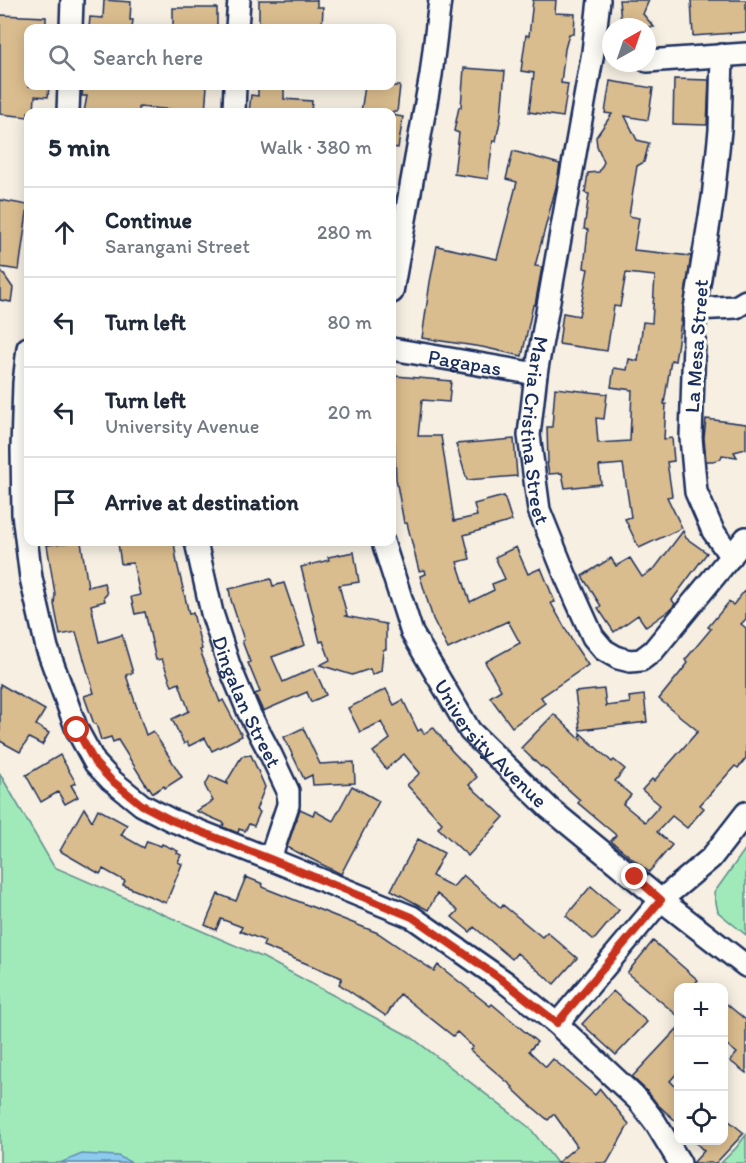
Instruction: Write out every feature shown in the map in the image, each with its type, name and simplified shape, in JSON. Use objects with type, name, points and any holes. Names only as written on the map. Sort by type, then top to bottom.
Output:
[{"type":"street","points":[[71,24],[72,0]]},
{"type":"street","points":[[237,24],[238,0]]},
{"type":"street","points":[[396,270],[431,75],[440,0]]},
{"type":"street","name":"Maria Cristina Street","points":[[599,0],[602,53],[536,374],[530,435],[539,510],[593,637],[604,651],[630,661],[641,660],[653,651],[746,538]]},
{"type":"street","points":[[656,60],[746,54]]},
{"type":"street","name":"La Mesa Street","points":[[722,55],[720,130],[713,198],[695,309],[691,438],[696,492],[713,531],[731,556]]},
{"type":"street","points":[[68,108],[69,90]]},
{"type":"street","points":[[234,108],[235,90]]},
{"type":"street","points":[[695,309],[736,307],[746,301]]},
{"type":"street","name":"Pagapas","points":[[396,350],[536,374]]},
{"type":"street","points":[[24,385],[22,449],[24,525]]},
{"type":"street","points":[[27,546],[31,578],[47,648],[77,730],[95,763],[111,780],[142,805],[171,820],[412,917],[505,982],[557,1023],[638,1100],[655,1122],[680,1163]]},
{"type":"street","name":"Dingalan Street","points":[[197,546],[212,614],[229,665],[249,713],[288,791],[288,805],[270,859]]},
{"type":"street","name":"University Avenue","points":[[384,546],[412,633],[470,731],[549,808],[746,966]]},
{"type":"street","points":[[557,1023],[661,900],[711,858],[746,813]]},
{"type":"green space","points":[[0,774],[54,867],[262,957],[411,1037],[530,1128],[557,1163],[0,1163]]},
{"type":"green space","points":[[746,848],[746,935],[718,912],[714,893]]},
{"type":"green space","points":[[746,1135],[746,1163],[721,1163],[736,1148]]},
{"type":"water","points":[[82,1154],[118,1156],[132,1163],[60,1163]]},
{"type":"building","points":[[104,0],[131,2],[130,20],[133,20],[132,24],[89,24],[90,17],[103,18]]},
{"type":"building","points":[[259,0],[317,0],[317,7],[323,7],[322,24],[259,24]]},
{"type":"building","points":[[533,0],[556,0],[555,13],[575,14],[574,34],[569,34],[565,49],[561,83],[568,84],[563,117],[529,112],[534,73],[521,71],[526,35],[529,36]]},
{"type":"building","points":[[619,0],[649,0],[643,14],[646,18],[621,18]]},
{"type":"building","points":[[691,0],[746,0],[746,32],[693,36]]},
{"type":"building","points":[[173,8],[217,8],[217,24],[173,24]]},
{"type":"building","points":[[0,15],[46,17],[46,24],[24,24],[24,90],[49,90],[48,97],[35,96],[34,108],[24,108],[24,117],[0,114]]},
{"type":"building","points":[[464,68],[505,71],[501,116],[496,141],[493,140],[488,179],[454,174],[459,133],[454,131],[459,107],[461,107]]},
{"type":"building","points":[[674,79],[709,80],[707,125],[673,124]]},
{"type":"building","points":[[610,81],[653,88],[648,120],[625,116],[637,140],[649,143],[644,162],[637,166],[629,216],[639,218],[634,250],[691,256],[675,361],[671,360],[664,404],[666,404],[664,439],[672,438],[674,461],[667,462],[672,496],[667,497],[682,528],[639,548],[625,519],[631,517],[623,464],[599,466],[601,484],[565,488],[562,473],[549,474],[547,463],[547,427],[552,427],[555,388],[607,394],[604,419],[596,418],[598,443],[630,441],[632,390],[611,387],[614,368],[627,370],[629,359],[638,361],[643,322],[652,323],[655,276],[626,273],[620,307],[614,306],[607,351],[559,344],[563,313],[579,316],[588,269],[584,268],[588,230],[584,229],[589,194],[585,193],[588,173],[599,172],[604,162],[596,137],[612,114],[605,113]]},
{"type":"building","points":[[396,86],[400,86],[397,112],[396,108],[362,108],[364,90],[396,90]]},
{"type":"building","points":[[83,90],[207,90],[205,108],[85,108],[87,96],[82,96]]},
{"type":"building","points":[[258,90],[284,90],[284,99],[312,101],[311,108],[249,108],[251,95],[258,96]]},
{"type":"building","points":[[396,116],[403,117],[398,148],[396,148]]},
{"type":"building","points":[[513,151],[560,164],[535,266],[542,267],[522,356],[422,338],[437,246],[497,259],[517,182],[506,179]]},
{"type":"building","points":[[0,200],[24,204],[24,234],[19,270],[0,267]]},
{"type":"building","points":[[0,269],[13,288],[11,302],[0,300]]},
{"type":"building","points":[[396,376],[451,381],[449,402],[422,400],[418,436],[441,436],[454,521],[477,516],[474,504],[504,496],[512,521],[464,535],[470,559],[457,562],[470,602],[494,590],[492,584],[505,579],[495,557],[516,547],[528,574],[541,568],[555,602],[551,603],[588,665],[541,697],[545,703],[512,727],[490,697],[501,690],[485,662],[520,643],[508,621],[448,649],[433,619],[420,576],[426,574],[425,570],[419,571],[407,523],[404,523],[396,479]]},
{"type":"building","points":[[706,419],[746,424],[746,449],[734,452],[737,457],[722,455],[721,459],[706,461],[704,438]]},
{"type":"building","points":[[514,439],[517,476],[467,480],[456,444]]},
{"type":"building","points":[[683,531],[686,538],[707,553],[672,600],[675,604],[646,627],[638,615],[614,632],[598,608],[601,606],[582,576],[611,558],[616,566],[630,558],[642,577],[655,568]]},
{"type":"building","points":[[47,546],[82,546],[88,587],[104,583],[107,594],[104,597],[105,601],[91,605],[99,642],[122,635],[133,673],[126,675],[146,735],[153,731],[182,777],[165,788],[164,786],[153,793],[118,740],[113,742],[111,737],[101,740],[84,696],[94,693],[76,632],[60,635],[54,604],[55,594]]},
{"type":"building","points":[[118,546],[175,546],[189,614],[193,613],[202,649],[200,650],[220,702],[223,700],[242,736],[212,751],[205,738],[189,746],[187,742],[184,744],[172,719],[189,711],[179,683],[172,686],[162,659],[156,660],[145,612],[135,614],[131,597],[140,595],[133,563],[121,564]]},
{"type":"building","points":[[354,552],[359,582],[339,585],[347,615],[345,616],[386,624],[386,649],[383,650],[381,671],[372,675],[370,669],[352,675],[320,665],[330,660],[323,641],[320,642],[301,567],[329,560],[328,557]]},
{"type":"building","points":[[271,579],[273,586],[284,583],[305,645],[272,657],[283,682],[314,668],[326,695],[311,702],[307,692],[263,711],[255,694],[260,692],[248,663],[250,662],[242,641],[244,640],[229,589]]},
{"type":"building","points":[[746,589],[746,619],[741,624],[746,628],[746,758],[738,768],[735,766],[700,805],[704,808],[687,828],[672,816],[657,832],[672,845],[649,872],[611,841],[616,835],[578,803],[580,800],[521,748],[554,714],[581,740],[580,733],[612,762],[614,760],[625,769],[615,781],[631,795],[623,804],[645,822],[660,805],[642,790],[652,779],[654,781],[698,731],[659,699],[688,663],[685,660],[711,629],[708,627],[729,602],[733,605]]},
{"type":"building","points":[[0,684],[45,710],[36,725],[49,733],[42,745],[29,738],[20,752],[0,741]]},
{"type":"building","points":[[386,689],[394,705],[403,700],[418,731],[421,729],[424,734],[433,727],[477,777],[469,785],[504,817],[468,856],[438,828],[442,823],[407,785],[420,773],[404,754],[386,769],[373,752],[390,739],[381,722],[360,732],[348,708]]},
{"type":"building","points":[[604,689],[606,706],[630,703],[629,697],[644,695],[647,722],[580,730],[575,692]]},
{"type":"building","points":[[303,728],[320,764],[354,762],[355,783],[313,785],[312,775],[304,779],[284,737]]},
{"type":"building","points":[[60,755],[76,783],[71,785],[78,797],[65,804],[58,792],[41,802],[26,775]]},
{"type":"building","points":[[251,755],[265,787],[256,810],[260,812],[254,826],[249,824],[245,831],[239,829],[238,833],[223,827],[224,823],[196,811],[213,801],[205,786],[210,776],[228,784],[227,781],[242,756]]},
{"type":"building","points":[[352,786],[379,801],[341,874],[287,847],[300,809],[313,815],[315,811],[333,821]]},
{"type":"building","points":[[84,808],[92,821],[98,809],[127,825],[121,835],[144,848],[147,841],[178,851],[177,853],[181,855],[178,862],[182,864],[166,903],[123,885],[125,881],[103,869],[100,874],[60,851]]},
{"type":"building","points":[[418,839],[444,853],[432,876],[453,887],[463,875],[501,908],[503,905],[542,937],[547,932],[577,958],[554,984],[517,953],[512,959],[474,927],[470,932],[452,917],[458,911],[437,894],[428,910],[391,890]]},
{"type":"building","points":[[246,877],[263,884],[262,887],[378,933],[434,971],[438,965],[490,1006],[492,1004],[537,1042],[529,1051],[546,1067],[553,1059],[595,1095],[600,1089],[629,1124],[607,1163],[557,1163],[577,1146],[554,1114],[548,1120],[470,1050],[473,1047],[457,1032],[453,1036],[400,994],[386,1016],[339,984],[342,978],[263,946],[265,941],[240,931],[242,927],[221,919],[216,930],[205,925],[218,894],[236,901]]},
{"type":"building","points":[[591,886],[619,910],[594,940],[566,916]]},
{"type":"building","points":[[653,941],[698,980],[695,983],[674,983],[674,1013],[627,973]]},
{"type":"building","points":[[613,991],[647,1022],[616,1055],[582,1024]]},
{"type":"building","points":[[728,1005],[746,1020],[746,1073],[730,1061],[737,1053],[728,1046]]},
{"type":"building","points":[[674,1032],[674,1076],[670,1081],[674,1085],[674,1119],[632,1077]]},
{"type":"building","points":[[728,1120],[744,1133],[716,1163],[693,1163],[704,1151],[698,1145],[728,1145]]},
{"type":"route","points":[[77,730],[95,763],[111,780],[142,805],[171,820],[412,917],[505,982],[557,1023],[661,900],[635,877]]}]
